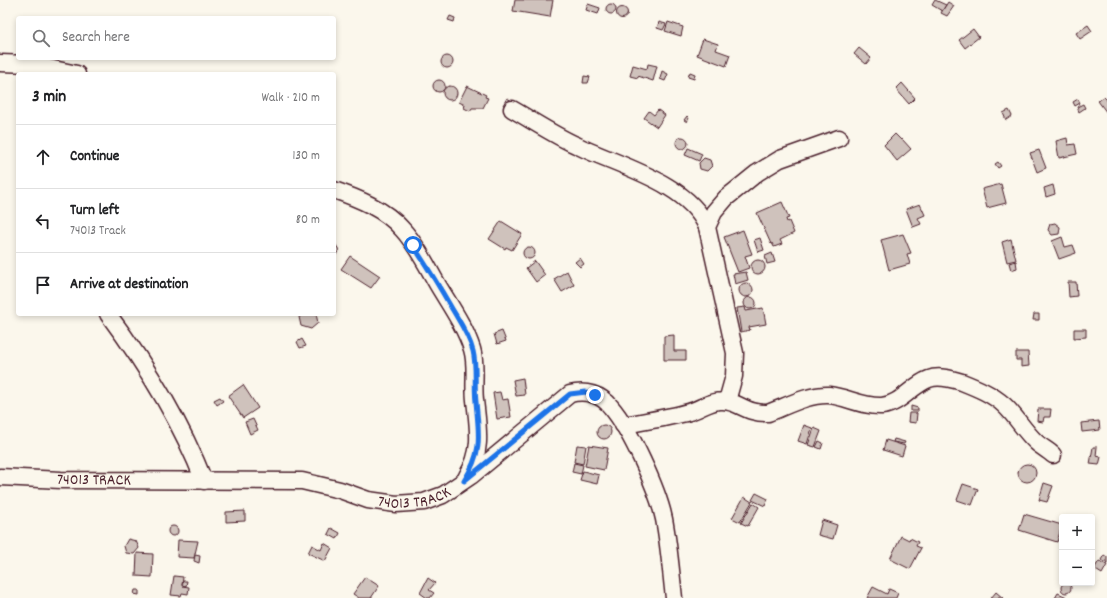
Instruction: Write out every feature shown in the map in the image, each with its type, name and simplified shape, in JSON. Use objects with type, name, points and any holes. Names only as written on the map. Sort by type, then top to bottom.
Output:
[{"type":"street","points":[[0,63],[30,64],[68,72]]},
{"type":"street","points":[[512,110],[576,145],[669,186],[683,197],[704,220],[707,227],[735,353],[734,376],[727,401]]},
{"type":"street","points":[[707,227],[714,212],[726,198],[757,173],[780,159],[839,138]]},
{"type":"street","points":[[336,191],[353,196],[381,212],[401,228],[433,276],[468,337],[475,362],[474,392],[478,445],[474,464],[464,481]]},
{"type":"street","points":[[109,316],[135,352],[190,446],[204,481]]},
{"type":"street","points":[[623,425],[692,411],[718,401],[727,401],[751,412],[760,413],[768,413],[820,395],[841,397],[871,406],[884,406],[893,403],[918,384],[940,377],[954,380],[976,388],[992,396],[1005,406],[1036,441],[1053,455]]},
{"type":"street","name":"74013 TRACK","points":[[0,477],[61,480],[302,481],[333,488],[368,500],[396,504],[424,502],[443,495],[464,481],[570,394],[586,392],[595,395],[611,406],[637,449],[664,518],[674,598]]},
{"type":"building","points":[[515,0],[553,0],[550,17],[513,11]]},
{"type":"building","points":[[935,0],[946,5],[942,11],[932,5]]},
{"type":"building","points":[[948,2],[954,6],[947,16],[941,13]]},
{"type":"building","points":[[588,4],[600,8],[598,14],[586,10]]},
{"type":"building","points":[[609,4],[613,4],[615,5],[615,13],[609,14],[606,11],[606,7]]},
{"type":"building","points":[[622,7],[626,9],[628,13],[626,17],[622,19],[618,17],[616,13],[618,9]]},
{"type":"building","points":[[450,16],[455,18],[454,22],[448,20]]},
{"type":"building","points":[[659,22],[666,24],[663,30],[657,28]]},
{"type":"building","points":[[668,22],[683,27],[681,36],[665,31]]},
{"type":"building","points":[[1088,25],[1092,31],[1080,39],[1076,33]]},
{"type":"building","points":[[973,29],[979,37],[965,48],[959,40]]},
{"type":"building","points":[[703,39],[718,44],[716,50],[730,55],[726,66],[697,55]]},
{"type":"building","points":[[859,48],[871,58],[866,64],[854,54]]},
{"type":"building","points":[[445,56],[449,56],[453,62],[449,68],[445,68],[441,64],[441,60]]},
{"type":"building","points":[[648,64],[657,66],[653,81],[638,76],[638,78],[630,76],[633,65],[647,69]]},
{"type":"building","points":[[662,71],[668,74],[665,81],[660,79]]},
{"type":"building","points":[[690,72],[695,74],[694,79],[688,77]]},
{"type":"building","points":[[584,76],[590,77],[588,83],[583,83]]},
{"type":"building","points":[[437,80],[441,80],[445,86],[441,92],[437,92],[433,88],[433,84]]},
{"type":"building","points":[[902,83],[915,98],[909,104],[896,89]]},
{"type":"building","points":[[450,86],[455,88],[457,93],[455,98],[450,100],[445,98],[443,93],[445,88]]},
{"type":"building","points":[[467,86],[486,95],[485,97],[488,98],[483,108],[472,108],[470,111],[464,108],[465,105],[459,102]]},
{"type":"building","points":[[1104,97],[1107,100],[1107,113],[1098,101]]},
{"type":"building","points":[[507,98],[514,102],[510,109],[503,105]]},
{"type":"building","points":[[1078,99],[1080,103],[1075,106],[1073,102]]},
{"type":"building","points":[[1083,104],[1085,108],[1079,112],[1077,107]]},
{"type":"building","points":[[658,110],[665,115],[657,127],[644,118],[649,111],[654,115]]},
{"type":"building","points":[[1009,110],[1012,116],[1006,120],[1003,113]]},
{"type":"building","points":[[687,116],[689,118],[687,122],[684,120]]},
{"type":"building","points":[[895,134],[911,149],[897,161],[884,145]]},
{"type":"building","points":[[680,137],[684,137],[688,143],[684,149],[680,149],[676,145],[676,141]]},
{"type":"building","points":[[1067,138],[1068,145],[1075,144],[1077,154],[1059,158],[1056,141]]},
{"type":"building","points":[[688,148],[702,154],[699,161],[685,155]]},
{"type":"building","points":[[1039,150],[1046,168],[1037,172],[1030,153]]},
{"type":"building","points":[[704,158],[710,160],[712,166],[707,171],[700,169],[699,163]]},
{"type":"building","points":[[998,162],[1001,166],[998,168],[995,164]]},
{"type":"building","points":[[1001,184],[1006,203],[987,208],[982,189]]},
{"type":"building","points":[[1053,185],[1055,194],[1046,197],[1044,188]]},
{"type":"building","points":[[782,202],[789,218],[786,219],[787,222],[789,221],[794,233],[780,240],[782,244],[774,247],[772,243],[771,244],[757,213]]},
{"type":"building","points":[[920,204],[925,215],[918,218],[921,224],[913,227],[906,209]]},
{"type":"building","points":[[501,221],[522,234],[512,250],[506,247],[505,249],[489,239]]},
{"type":"building","points":[[1055,223],[1060,227],[1059,234],[1052,235],[1048,230],[1050,224]]},
{"type":"building","points":[[743,230],[752,254],[745,256],[749,268],[738,272],[724,237]]},
{"type":"building","points":[[903,234],[911,253],[907,254],[910,264],[889,270],[881,240]]},
{"type":"building","points":[[1062,237],[1065,247],[1073,245],[1076,253],[1059,259],[1052,241]]},
{"type":"building","points":[[760,238],[764,250],[758,252],[754,240]]},
{"type":"building","points":[[1011,239],[1016,260],[1007,262],[1002,242]]},
{"type":"building","points":[[336,245],[339,250],[336,255]]},
{"type":"building","points":[[527,247],[531,247],[535,253],[531,259],[527,259],[523,255],[523,251]]},
{"type":"building","points":[[772,253],[775,262],[767,264],[765,256]]},
{"type":"building","points":[[350,256],[380,276],[371,288],[341,269]]},
{"type":"building","points":[[580,258],[584,264],[580,267],[575,262]]},
{"type":"building","points":[[755,260],[761,260],[765,264],[765,270],[761,274],[755,274],[751,270],[751,264]]},
{"type":"building","points":[[535,261],[545,275],[536,282],[526,268]]},
{"type":"building","points":[[1016,261],[1017,268],[1011,270],[1009,263]]},
{"type":"building","points":[[567,271],[574,285],[562,292],[554,279]]},
{"type":"building","points":[[746,272],[748,280],[735,284],[733,274]]},
{"type":"building","points":[[1068,282],[1076,282],[1077,296],[1069,297]]},
{"type":"building","points":[[743,283],[749,283],[753,287],[753,293],[749,297],[743,297],[739,293],[739,287]]},
{"type":"building","points":[[750,297],[754,299],[756,303],[754,307],[750,309],[746,307],[744,303],[746,299]]},
{"type":"building","points":[[745,307],[746,311],[763,308],[766,324],[749,327],[750,330],[741,332],[737,308]]},
{"type":"building","points":[[1034,314],[1039,314],[1039,320],[1033,320]]},
{"type":"building","points":[[316,316],[318,323],[311,329],[301,326],[299,317]]},
{"type":"building","points":[[1074,329],[1086,329],[1086,337],[1074,338]]},
{"type":"building","points":[[502,331],[506,341],[497,344],[494,334]]},
{"type":"building","points":[[674,335],[674,351],[686,351],[686,360],[664,360],[664,336]]},
{"type":"building","points":[[302,339],[306,346],[300,348],[297,342]]},
{"type":"building","points":[[1016,352],[1028,352],[1029,366],[1021,367],[1021,360],[1016,360]]},
{"type":"building","points":[[523,378],[525,395],[516,396],[513,380]]},
{"type":"building","points":[[243,385],[258,408],[243,418],[228,396]]},
{"type":"building","points":[[500,392],[502,400],[508,399],[511,417],[497,419],[493,393]]},
{"type":"building","points":[[220,397],[223,401],[217,405],[214,400]]},
{"type":"building","points":[[911,406],[918,408],[918,411],[911,411]]},
{"type":"building","points":[[1038,409],[1051,409],[1050,417],[1044,417],[1043,422],[1037,421]]},
{"type":"building","points":[[909,413],[917,413],[916,423],[908,422]]},
{"type":"building","points":[[253,419],[258,430],[250,434],[245,422]]},
{"type":"building","points":[[1099,421],[1100,430],[1082,432],[1081,423]]},
{"type":"building","points":[[604,425],[609,427],[611,432],[609,437],[604,439],[599,437],[597,432],[599,427]]},
{"type":"building","points":[[804,425],[812,428],[807,444],[798,441]]},
{"type":"building","points":[[814,428],[821,431],[815,447],[808,445]]},
{"type":"building","points":[[894,439],[905,442],[904,444],[893,442]]},
{"type":"building","points":[[886,440],[905,446],[902,456],[883,450]]},
{"type":"building","points":[[819,441],[823,443],[821,449],[816,447]]},
{"type":"building","points":[[577,445],[586,446],[583,464],[574,462]]},
{"type":"building","points":[[589,445],[608,448],[604,470],[585,466]]},
{"type":"building","points":[[1093,447],[1097,447],[1096,456],[1101,457],[1099,465],[1090,464]]},
{"type":"building","points":[[574,463],[583,465],[581,474],[572,472]]},
{"type":"building","points":[[1027,464],[1033,467],[1036,473],[1033,479],[1027,482],[1021,479],[1018,473],[1021,467]]},
{"type":"building","points":[[583,471],[599,475],[597,484],[580,480]]},
{"type":"building","points":[[1044,483],[1053,486],[1047,502],[1039,500]]},
{"type":"building","points":[[963,484],[978,489],[972,505],[957,500]]},
{"type":"building","points":[[756,493],[768,499],[765,506],[752,500]]},
{"type":"building","points":[[744,497],[752,502],[740,522],[732,518]]},
{"type":"building","points":[[753,503],[759,507],[748,526],[741,523]]},
{"type":"building","points":[[245,511],[245,521],[226,522],[226,512]]},
{"type":"building","points":[[1024,514],[1059,524],[1059,535],[1057,542],[1019,530]]},
{"type":"building","points":[[822,520],[837,525],[833,539],[818,535]]},
{"type":"building","points":[[171,526],[175,526],[177,527],[177,535],[171,536],[168,533],[168,529]]},
{"type":"building","points":[[331,528],[340,533],[337,539],[328,534]]},
{"type":"building","points":[[901,536],[918,542],[916,546],[921,548],[910,569],[890,559]]},
{"type":"building","points":[[128,539],[136,541],[139,548],[134,554],[126,553],[124,546]]},
{"type":"building","points":[[178,540],[198,541],[194,558],[177,557]]},
{"type":"building","points":[[324,543],[332,548],[325,561],[308,553],[312,545],[321,550]]},
{"type":"building","points":[[137,553],[153,554],[152,577],[136,576]]},
{"type":"building","points":[[195,555],[200,556],[199,563],[194,561]]},
{"type":"building","points":[[1104,555],[1107,557],[1107,563],[1101,560]]},
{"type":"building","points":[[1099,561],[1107,565],[1102,574],[1095,570]]},
{"type":"building","points":[[174,576],[183,577],[182,586],[189,587],[188,594],[182,593],[181,596],[171,595]]},
{"type":"building","points":[[365,577],[379,586],[371,598],[359,598],[353,594]]},
{"type":"building","points":[[428,578],[435,583],[429,590],[434,593],[430,598],[427,598],[420,593]]},
{"type":"building","points":[[183,581],[187,581],[186,586],[182,585]]},
{"type":"building","points":[[1061,586],[1071,586],[1070,592],[1062,592]]},
{"type":"building","points":[[873,587],[887,594],[889,589],[898,593],[896,598],[867,598]]},
{"type":"building","points":[[135,590],[139,590],[139,595],[134,594]]},
{"type":"building","points":[[996,592],[1003,598],[991,598]]},
{"type":"building","points":[[1058,593],[1067,597],[1055,598]]},
{"type":"route","points":[[413,245],[433,276],[468,337],[475,362],[474,392],[478,450],[474,464],[464,481],[541,416],[570,394],[586,392],[595,395]]}]
